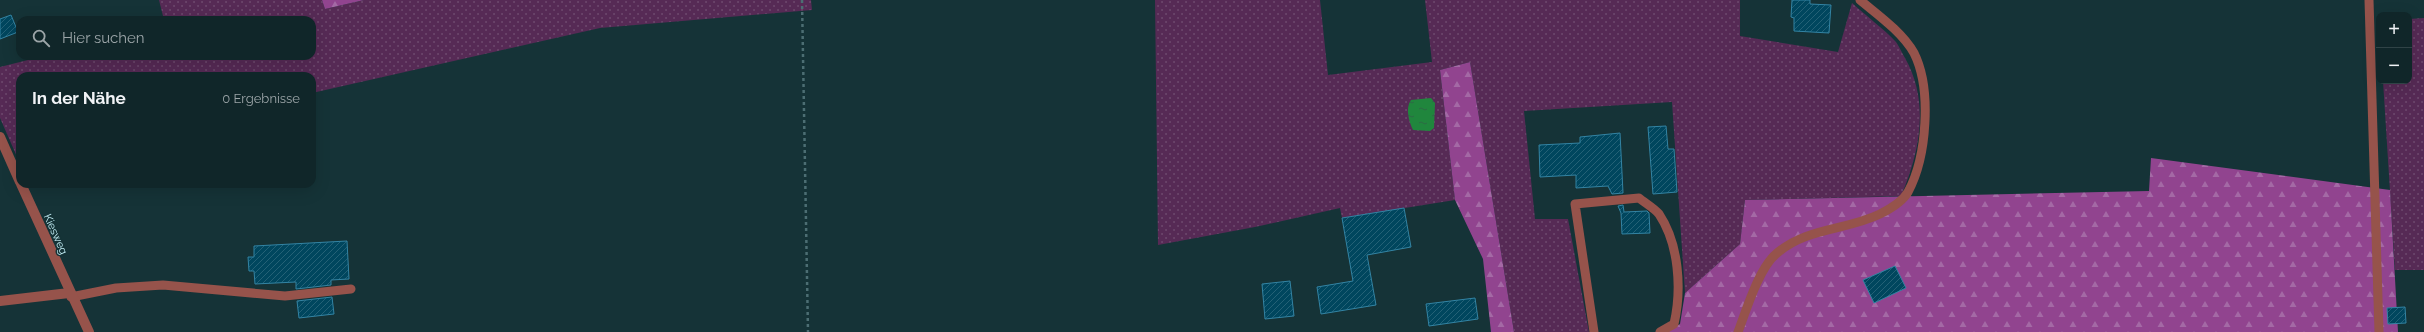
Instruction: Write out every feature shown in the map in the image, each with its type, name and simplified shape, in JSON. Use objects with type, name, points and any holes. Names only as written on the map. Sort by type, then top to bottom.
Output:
[{"type":"street","name":"Kiesweg","points":[[0,137],[16,174]]},
{"type":"street","name":"Kiesweg","points":[[22,188],[70,295],[89,332]]},
{"type":"street","points":[[0,301],[70,295]]},
{"type":"lane","points":[[1738,332],[1754,289],[1775,255],[1795,239],[1880,214],[1897,203],[1908,193],[1917,171],[1923,138],[1925,99],[1922,73],[1913,52],[1898,33],[1860,0]]},
{"type":"lane","points":[[2369,0],[2380,332]]},
{"type":"lane","points":[[1594,332],[1575,204],[1639,198],[1658,212],[1670,234],[1675,258],[1678,292],[1677,311],[1674,324],[1660,332]]},
{"type":"lane","points":[[70,295],[116,288],[163,285],[285,296],[351,290]]},
{"type":"path","points":[[802,0],[808,332]]},
{"type":"shaded area","points":[[159,0],[322,0],[325,9],[364,0],[811,0],[812,10],[600,28],[316,92],[316,72],[16,72],[16,154],[0,118],[0,67],[28,60],[316,60],[316,16],[163,16]]},
{"type":"shaded area","points":[[1155,0],[1320,0],[1328,75],[1432,62],[1425,0],[1740,0],[1740,36],[1838,52],[1852,3],[1896,42],[1913,75],[1918,92],[1920,109],[1920,127],[1917,145],[1908,179],[1901,196],[1745,200],[1740,244],[1685,293],[1672,102],[1524,111],[1535,219],[1568,219],[1589,332],[1514,332],[1470,62],[1440,70],[1455,200],[1342,218],[1340,208],[1255,227],[1158,245]]},
{"type":"shaded area","points":[[2424,18],[2424,270],[2395,270],[2383,84],[2412,84],[2412,19]]},
{"type":"green space","points":[[322,0],[364,0],[325,9]]},
{"type":"green space","points":[[1470,62],[1514,332],[1491,332],[1483,259],[1455,200],[1440,70]]},
{"type":"green space","points":[[2151,158],[2390,190],[2398,332],[1666,332],[1680,324],[1685,293],[1740,244],[1745,200],[2149,191]]},
{"type":"water","points":[[1431,98],[1435,103],[1434,128],[1430,131],[1413,130],[1409,119],[1409,103],[1411,100]]},
{"type":"building","points":[[1792,0],[1810,0],[1810,4],[1831,5],[1829,33],[1794,31],[1794,18],[1791,17]]},
{"type":"building","points":[[11,15],[16,27],[16,33],[0,39],[0,19]]},
{"type":"building","points":[[1666,126],[1668,149],[1674,149],[1677,192],[1653,194],[1648,127]]},
{"type":"building","points":[[1620,133],[1623,193],[1612,194],[1608,186],[1576,188],[1576,175],[1540,177],[1539,145],[1580,143],[1580,137]]},
{"type":"building","points":[[1623,205],[1624,212],[1647,211],[1649,213],[1650,233],[1622,234],[1621,213],[1618,206]]},
{"type":"building","points":[[1404,208],[1411,247],[1367,255],[1376,305],[1321,314],[1317,287],[1353,281],[1342,218]]},
{"type":"building","points":[[347,241],[349,279],[331,280],[331,285],[296,289],[296,282],[255,284],[254,271],[249,271],[248,257],[254,257],[254,246]]},
{"type":"building","points":[[1895,266],[1906,288],[1874,303],[1863,280]]},
{"type":"building","points":[[1290,281],[1294,316],[1265,319],[1262,284]]},
{"type":"building","points":[[332,297],[334,314],[299,318],[297,301]]},
{"type":"building","points":[[1475,298],[1478,319],[1429,326],[1426,304]]},
{"type":"building","points":[[2405,307],[2406,323],[2388,324],[2387,308]]}]
